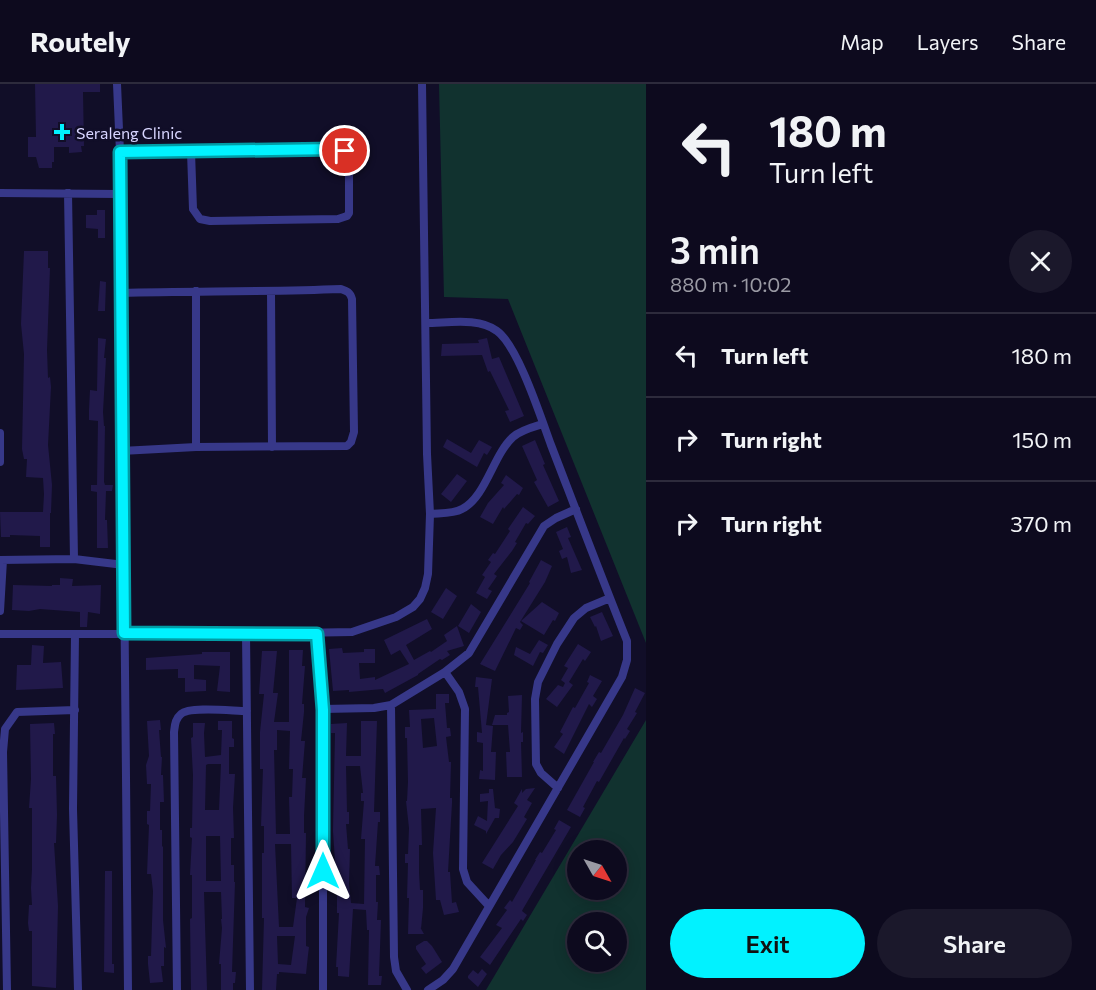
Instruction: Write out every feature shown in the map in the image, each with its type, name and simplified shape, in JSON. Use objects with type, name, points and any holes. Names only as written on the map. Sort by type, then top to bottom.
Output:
[{"type":"street","points":[[117,84],[120,152],[121,451],[128,990]]},
{"type":"street","points":[[0,634],[317,634],[352,632],[396,617],[413,607],[426,588],[430,514],[427,454],[422,84]]},
{"type":"street","points":[[120,152],[342,149],[349,157],[349,213],[338,219],[210,221],[200,219],[193,209],[191,152]]},
{"type":"street","points":[[0,193],[119,194]]},
{"type":"street","points":[[68,193],[74,559]]},
{"type":"street","points":[[121,293],[341,289],[351,293],[354,432],[347,446],[195,447],[121,451]]},
{"type":"street","points":[[195,447],[196,291]]},
{"type":"street","points":[[271,292],[272,447]]},
{"type":"street","points":[[426,323],[483,323],[502,335],[516,357],[627,640],[627,660],[622,677],[453,969],[443,980],[428,990]]},
{"type":"street","points":[[430,514],[456,512],[464,509],[479,491],[512,438],[518,433],[543,424]]},
{"type":"street","points":[[0,433],[0,462]]},
{"type":"street","points":[[323,710],[352,710],[391,705],[445,672],[469,653],[544,526],[576,509]]},
{"type":"street","points":[[0,611],[2,560],[74,559],[124,565]]},
{"type":"street","points":[[558,788],[541,773],[536,764],[535,691],[557,644],[574,618],[586,609],[610,598]]},
{"type":"street","points":[[75,634],[73,809],[78,990]]},
{"type":"street","points":[[246,634],[250,990]]},
{"type":"street","points":[[317,634],[323,710],[323,990]]},
{"type":"street","points":[[445,672],[459,692],[465,709],[463,869],[466,882],[489,906]]},
{"type":"street","points":[[391,705],[394,957],[396,970],[407,990]]},
{"type":"street","points":[[7,990],[3,953],[5,729],[17,712],[75,710]]},
{"type":"street","points":[[177,990],[174,732],[176,721],[178,716],[189,711],[247,711]]},
{"type":"green space","points":[[439,84],[646,84],[646,643],[508,299],[444,297]]},
{"type":"green space","points":[[646,720],[646,990],[486,990],[567,853],[567,900],[627,900],[627,840],[575,840]]},
{"type":"building","points":[[35,84],[100,84],[100,92],[83,92],[84,146],[81,146],[82,152],[69,153],[69,147],[54,147],[52,168],[39,168],[36,157],[28,157],[28,137],[36,137]]},
{"type":"building","points":[[97,210],[105,210],[105,238],[98,238],[98,229],[86,228],[86,215],[97,215]]},
{"type":"building","points":[[24,251],[48,251],[48,268],[50,268],[47,350],[48,378],[50,377],[51,387],[48,445],[52,485],[50,547],[40,547],[40,536],[1,537],[0,512],[43,512],[43,478],[26,477],[27,459],[24,459],[22,449],[24,354],[21,324]]},
{"type":"building","points":[[100,281],[106,282],[105,311],[98,311]]},
{"type":"building","points":[[98,338],[106,339],[103,412],[104,482],[105,485],[113,485],[112,491],[106,491],[105,520],[107,520],[108,548],[97,548],[97,492],[91,491],[91,485],[97,485],[98,421],[89,420],[89,410],[90,390],[97,391]]},
{"type":"building","points":[[487,338],[492,359],[499,357],[524,416],[510,422],[505,411],[509,410],[490,371],[488,372],[482,355],[441,356],[442,344],[479,343],[478,340]]},
{"type":"building","points":[[447,439],[471,453],[479,440],[492,447],[487,455],[484,453],[477,467],[443,447]]},
{"type":"building","points":[[535,440],[559,501],[548,507],[534,482],[537,480],[522,446]]},
{"type":"building","points":[[457,474],[467,481],[451,502],[441,494]]},
{"type":"building","points":[[506,475],[523,488],[519,495],[517,494],[504,509],[503,507],[493,524],[480,517],[488,503],[504,485],[501,483]]},
{"type":"building","points":[[523,507],[535,516],[528,524],[526,523],[512,551],[494,574],[497,576],[488,589],[492,591],[487,599],[476,593],[485,577],[482,575],[491,562],[488,560],[493,553],[495,554]]},
{"type":"building","points":[[567,527],[571,537],[568,538],[582,570],[571,573],[567,557],[562,559],[559,551],[563,549],[556,532]]},
{"type":"building","points":[[541,560],[552,566],[545,582],[520,622],[523,625],[520,630],[516,628],[495,671],[480,664],[530,583]]},
{"type":"building","points":[[60,578],[73,579],[72,586],[101,585],[100,614],[88,612],[87,627],[80,627],[80,612],[40,609],[12,610],[13,585],[60,585]]},
{"type":"building","points":[[446,588],[457,596],[443,619],[431,612]]},
{"type":"building","points":[[542,602],[559,613],[544,635],[521,621]]},
{"type":"building","points":[[471,604],[481,612],[469,633],[458,626]]},
{"type":"building","points":[[602,612],[613,636],[601,641],[590,617]]},
{"type":"building","points":[[427,619],[432,629],[406,645],[414,660],[447,641],[444,635],[457,626],[464,646],[447,651],[450,655],[385,693],[383,689],[333,691],[329,649],[342,648],[343,653],[375,649],[375,663],[359,663],[360,679],[375,677],[375,680],[409,664],[400,650],[391,655],[384,640]]},
{"type":"building","points":[[539,640],[548,645],[543,653],[540,652],[533,666],[514,655],[516,647],[530,654]]},
{"type":"building","points":[[578,644],[591,652],[585,661],[583,659],[569,682],[573,685],[557,707],[546,699],[558,685],[563,687],[565,683],[561,680],[568,668],[564,666]]},
{"type":"building","points":[[32,645],[44,646],[43,663],[61,662],[63,688],[16,690],[17,665],[31,665]]},
{"type":"building","points":[[289,650],[303,650],[302,666],[305,666],[302,704],[304,704],[304,712],[301,741],[305,741],[302,778],[306,778],[305,907],[309,908],[306,917],[306,946],[309,947],[306,974],[279,972],[276,990],[262,990],[264,826],[261,826],[263,769],[260,769],[260,732],[264,694],[259,694],[262,651],[277,651],[273,693],[278,693],[274,722],[289,722]],"holes":[[[277,730],[290,731],[289,769],[293,769],[292,797],[289,797],[290,834],[276,834],[274,750],[277,750]],[[275,844],[291,844],[292,898],[297,898],[293,927],[279,927]],[[277,936],[295,936],[291,965],[278,964]]]},
{"type":"building","points":[[202,652],[230,652],[230,692],[217,691],[220,666],[194,665],[194,679],[206,680],[206,691],[185,692],[185,678],[178,678],[178,669],[146,670],[146,658],[202,654]]},
{"type":"building","points":[[590,675],[602,681],[593,696],[597,699],[592,707],[589,704],[564,754],[554,747],[563,734],[560,732],[573,707],[575,708],[589,683],[587,682]]},
{"type":"building","points":[[476,677],[492,679],[486,725],[493,726],[491,752],[496,752],[495,780],[479,779],[480,770],[483,771],[483,743],[477,742],[477,732],[482,733],[478,687],[475,687]]},
{"type":"building","points":[[635,688],[645,693],[627,729],[630,731],[599,782],[597,781],[580,817],[567,810],[593,762],[599,752],[601,753],[623,715]]},
{"type":"building","points":[[436,694],[449,694],[449,703],[445,703],[447,728],[450,728],[451,736],[446,737],[449,762],[451,762],[450,798],[452,798],[448,872],[450,872],[452,903],[456,902],[459,912],[444,915],[440,900],[436,900],[433,853],[436,808],[421,809],[422,845],[419,845],[419,872],[420,890],[423,890],[421,929],[424,934],[408,934],[408,863],[405,863],[405,854],[408,854],[409,828],[406,801],[408,782],[405,727],[410,727],[409,710],[436,709]],"holes":[[[434,718],[437,746],[423,748],[421,719]]]},
{"type":"building","points":[[522,695],[522,777],[507,777],[506,752],[510,752],[508,725],[492,725],[495,715],[507,715],[509,712],[508,696]]},
{"type":"building","points":[[160,720],[164,802],[160,802],[160,830],[162,830],[163,847],[163,920],[166,948],[164,947],[164,966],[161,966],[163,982],[150,983],[148,956],[151,956],[153,891],[151,874],[147,874],[149,825],[147,824],[147,811],[150,811],[151,784],[147,784],[146,765],[149,756],[147,721]]},
{"type":"building","points":[[218,721],[232,721],[234,747],[229,747],[229,774],[235,774],[234,838],[231,838],[231,865],[234,865],[235,882],[232,972],[236,972],[235,983],[233,983],[233,990],[221,990],[221,964],[219,964],[222,928],[221,892],[204,892],[207,990],[191,990],[192,838],[190,828],[192,828],[193,775],[191,738],[193,737],[193,723],[205,723],[205,757],[221,755],[222,730],[218,730]],"holes":[[[221,764],[219,810],[205,810],[206,765]],[[206,836],[220,836],[221,881],[206,881]]]},
{"type":"building","points":[[361,721],[377,721],[374,812],[380,812],[375,866],[379,866],[380,875],[376,875],[376,902],[378,902],[377,920],[381,920],[379,976],[382,976],[381,985],[368,985],[369,930],[367,930],[366,910],[353,909],[349,977],[338,976],[338,967],[336,967],[339,913],[337,913],[333,831],[335,733],[331,733],[331,724],[347,723],[346,756],[361,756]],"holes":[[[346,766],[360,766],[363,793],[361,793],[361,801],[364,801],[361,839],[365,839],[364,904],[351,903],[350,849],[348,849],[346,824],[349,824]]]},
{"type":"building","points":[[54,723],[53,776],[56,776],[57,815],[56,843],[54,843],[58,906],[56,988],[32,986],[32,931],[29,931],[28,923],[29,905],[32,905],[32,808],[29,808],[30,724]]},
{"type":"building","points":[[535,788],[527,800],[532,803],[524,817],[527,819],[513,842],[501,855],[493,869],[482,863],[518,806],[514,803],[522,789],[522,793],[526,789]]},
{"type":"building","points":[[489,789],[493,789],[495,808],[500,809],[499,818],[495,818],[486,834],[486,831],[474,825],[478,816],[487,821],[488,801],[480,802],[480,794],[489,793]]},
{"type":"building","points":[[559,820],[571,827],[522,911],[527,915],[523,921],[521,919],[490,965],[480,957],[502,928],[496,925],[507,910],[504,908],[510,900],[512,902],[535,860],[556,830],[554,829]]},
{"type":"building","points":[[105,871],[112,871],[112,964],[114,964],[114,973],[104,972]]},
{"type":"building","points":[[424,941],[432,946],[442,962],[426,974],[421,968],[426,964],[416,949],[416,946]]},
{"type":"building","points":[[482,969],[487,974],[478,987],[468,976],[473,970],[478,974]]},
{"type":"place","name":"Seraleng Clinic","points":[[62,132]]},
{"type":"route","points":[[323,871],[323,710],[317,634],[124,633],[120,152],[337,149],[345,151]]}]
